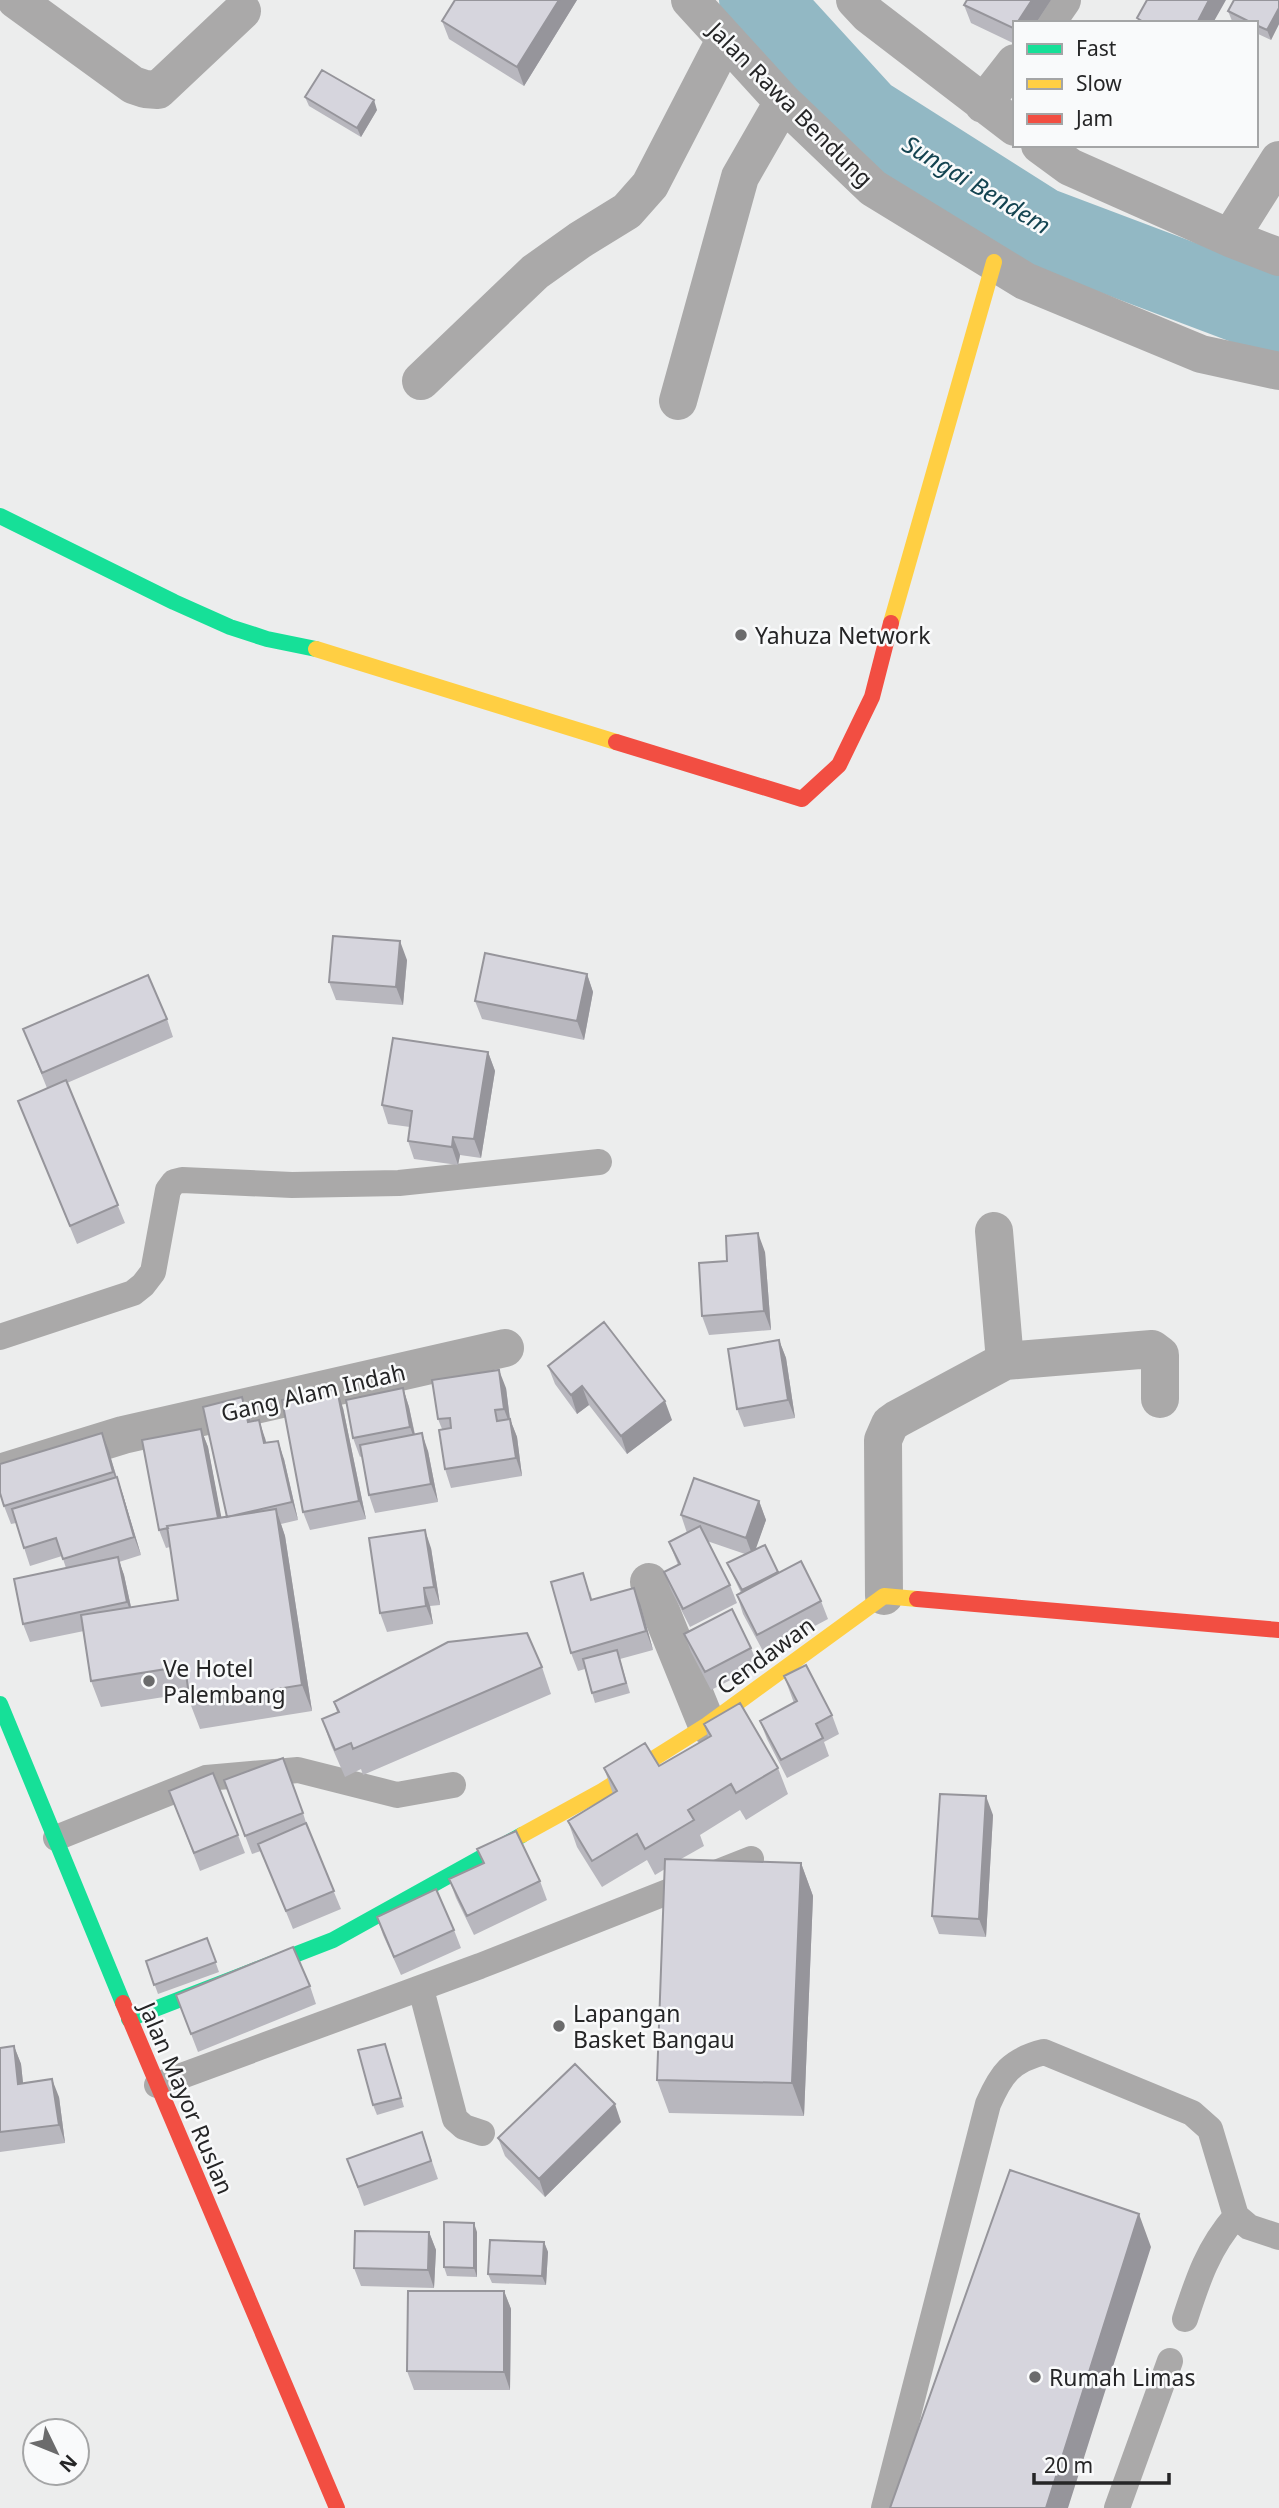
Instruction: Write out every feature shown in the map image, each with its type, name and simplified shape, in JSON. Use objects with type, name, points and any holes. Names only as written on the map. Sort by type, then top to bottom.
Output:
[{"type":"street","points":[[16,0],[133,85],[158,90],[242,11]]},
{"type":"street","name":"Jalan Rawa Bendung","points":[[690,0],[783,102],[873,188],[1025,281],[1201,354],[1279,371]]},
{"type":"street","points":[[855,0],[869,15],[1013,126]]},
{"type":"street","points":[[1047,21],[1062,0]]},
{"type":"street","points":[[421,381],[535,272],[627,211],[650,185],[725,40]]},
{"type":"street","points":[[983,104],[1013,66]]},
{"type":"street","points":[[678,401],[740,177],[783,102]]},
{"type":"street","points":[[1043,147],[1070,167],[1279,257]]},
{"type":"street","points":[[1230,238],[1279,160]]},
{"type":"street","points":[[0,516],[174,602],[255,636],[302,645],[802,799],[839,765],[872,697],[994,262]]},
{"type":"street","points":[[994,1231],[1005,1361]]},
{"type":"street","name":"Gang Alam Indah","points":[[0,1473],[123,1435],[505,1348]]},
{"type":"street","points":[[1160,1399],[1160,1355],[1152,1349],[1005,1361],[897,1419],[883,1440],[884,1596],[1279,1630]]},
{"type":"street","points":[[649,1582],[707,1725]]},
{"type":"street","name":"Cendawan","points":[[129,2019],[333,1940],[602,1791],[707,1725],[884,1596]]},
{"type":"street","name":"Jalan Mayor Ruslan","points":[[0,1704],[129,2019],[337,2508]]},
{"type":"lane","points":[[0,1337],[133,1293],[144,1285],[152,1272],[168,1190],[174,1182],[182,1180],[292,1185],[399,1183],[599,1162]]},
{"type":"lane","points":[[56,1838],[206,1778],[298,1770],[397,1795],[453,1785]]},
{"type":"lane","points":[[157,2085],[421,1989],[751,1859]]},
{"type":"lane","points":[[421,1989],[455,2119],[464,2127],[482,2133]]},
{"type":"lane","points":[[884,2508],[988,2104],[997,2083],[1025,2056],[1044,2052],[1192,2113],[1210,2129],[1236,2216],[1249,2227],[1279,2237]]},
{"type":"lane","points":[[1185,2319],[1203,2264],[1220,2234],[1236,2216]]},
{"type":"lane","points":[[1117,2508],[1170,2361]]},
{"type":"building","points":[[455,0],[559,0],[517,67],[442,21]]},
{"type":"building","points":[[967,0],[1032,0],[1018,21],[1013,21],[1013,28],[964,5]]},
{"type":"building","points":[[1147,0],[1209,0],[1198,21],[1142,21],[1137,18]]},
{"type":"building","points":[[1234,0],[1279,0],[1279,8],[1267,30],[1258,26],[1258,21],[1248,21],[1228,11]]},
{"type":"building","points":[[322,70],[374,100],[357,128],[305,97]]},
{"type":"building","points":[[333,936],[400,941],[396,987],[329,982]]},
{"type":"building","points":[[485,953],[587,974],[577,1021],[475,1001]]},
{"type":"building","points":[[148,975],[167,1019],[42,1073],[23,1029]]},
{"type":"building","points":[[393,1038],[488,1052],[474,1139],[453,1137],[452,1147],[408,1141],[412,1111],[382,1105]]},
{"type":"building","points":[[66,1080],[118,1205],[70,1226],[18,1101]]},
{"type":"building","points":[[758,1233],[764,1311],[702,1316],[699,1263],[727,1261],[726,1236]]},
{"type":"building","points":[[604,1322],[665,1401],[621,1436],[582,1386],[571,1395],[548,1366]]},
{"type":"building","points":[[779,1340],[788,1400],[737,1409],[728,1349]]},
{"type":"building","points":[[499,1370],[504,1409],[495,1410],[497,1421],[510,1419],[516,1458],[445,1469],[439,1430],[451,1428],[450,1418],[438,1419],[432,1380]]},
{"type":"building","points":[[403,1388],[410,1427],[353,1438],[346,1400]]},
{"type":"building","points":[[337,1389],[359,1501],[303,1512],[282,1400]]},
{"type":"building","points":[[242,1397],[248,1422],[259,1420],[264,1443],[278,1441],[292,1502],[227,1517],[203,1407]]},
{"type":"building","points":[[201,1429],[218,1518],[167,1526],[168,1528],[159,1530],[142,1440]]},
{"type":"building","points":[[102,1433],[113,1472],[4,1506],[0,1493],[0,1464]]},
{"type":"building","points":[[422,1433],[431,1484],[369,1495],[360,1445]]},
{"type":"building","points":[[117,1477],[134,1537],[63,1559],[56,1538],[24,1548],[12,1509]]},
{"type":"building","points":[[694,1478],[759,1501],[746,1538],[681,1515]]},
{"type":"building","points":[[276,1509],[302,1685],[190,1703],[185,1666],[91,1681],[81,1615],[178,1600],[167,1526]]},
{"type":"building","points":[[700,1526],[730,1585],[683,1609],[664,1572],[680,1564],[669,1542]]},
{"type":"building","points":[[425,1530],[434,1587],[424,1588],[426,1606],[380,1613],[369,1538]]},
{"type":"building","points":[[765,1545],[778,1572],[742,1590],[727,1563]]},
{"type":"building","points":[[118,1557],[127,1602],[23,1624],[14,1579]]},
{"type":"building","points":[[801,1561],[821,1601],[757,1635],[737,1595]]},
{"type":"building","points":[[583,1573],[591,1600],[634,1588],[646,1631],[571,1653],[551,1582]]},
{"type":"building","points":[[732,1609],[751,1648],[705,1672],[684,1634]]},
{"type":"building","points":[[527,1633],[542,1667],[353,1749],[351,1743],[335,1750],[322,1719],[339,1712],[334,1702],[448,1642]]},
{"type":"building","points":[[617,1650],[626,1683],[592,1693],[583,1659]]},
{"type":"building","points":[[806,1665],[832,1715],[816,1724],[823,1738],[781,1760],[760,1721],[797,1701],[784,1676]]},
{"type":"building","points":[[740,1703],[778,1768],[736,1793],[731,1784],[688,1810],[694,1820],[645,1849],[637,1834],[592,1861],[568,1821],[617,1791],[604,1768],[645,1743],[659,1766],[711,1736],[704,1724]]},
{"type":"building","points":[[283,1758],[303,1813],[245,1836],[224,1780]]},
{"type":"building","points":[[213,1773],[238,1835],[194,1853],[169,1791]]},
{"type":"building","points":[[940,1794],[986,1796],[979,1919],[932,1916]]},
{"type":"building","points":[[306,1823],[334,1891],[286,1911],[258,1844]]},
{"type":"building","points":[[516,1831],[540,1881],[467,1916],[449,1879],[484,1863],[477,1849]]},
{"type":"building","points":[[665,1859],[801,1863],[792,2083],[657,2080]]},
{"type":"building","points":[[436,1889],[454,1930],[394,1957],[377,1917]]},
{"type":"building","points":[[207,1938],[216,1962],[154,1985],[146,1961]]},
{"type":"building","points":[[293,1947],[310,1986],[191,2034],[176,1995]]},
{"type":"building","points":[[385,2044],[401,2098],[373,2105],[358,2050]]},
{"type":"building","points":[[14,2046],[18,2084],[52,2079],[59,2125],[0,2132],[0,2048]]},
{"type":"building","points":[[575,2064],[615,2104],[539,2179],[498,2138]]},
{"type":"building","points":[[422,2132],[431,2161],[358,2187],[347,2159]]},
{"type":"building","name":"Rumah Limas","points":[[1010,2170],[1139,2214],[1046,2508],[890,2508]]},
{"type":"building","points":[[444,2222],[474,2223],[474,2268],[444,2267]]},
{"type":"building","points":[[355,2231],[429,2232],[428,2270],[354,2268]]},
{"type":"building","points":[[490,2240],[544,2242],[542,2276],[488,2274]]},
{"type":"building","points":[[408,2291],[504,2291],[504,2372],[407,2371]]},
{"type":"waterway","name":"Sungai Bendem","points":[[759,0],[865,116],[1040,227],[1247,305],[1279,313]]},
{"type":"traffic: fast","points":[[0,516],[230,627],[267,639],[316,649]]},
{"type":"traffic: fast","points":[[0,1704],[123,2003]]},
{"type":"traffic: fast","points":[[129,2019],[333,1940],[522,1835]]},
{"type":"traffic: slow","points":[[891,623],[994,262]]},
{"type":"traffic: slow","points":[[316,649],[616,742]]},
{"type":"traffic: slow","points":[[522,1835],[602,1791],[707,1725],[884,1596],[917,1599]]},
{"type":"traffic: jam","points":[[616,742],[802,799],[839,765],[872,697],[891,623]]},
{"type":"traffic: jam","points":[[917,1599],[1279,1630]]},
{"type":"traffic: jam","points":[[123,2003],[337,2508]]},
{"type":"place","name":"Yahuza Network","points":[[741,635]]},
{"type":"place","name":"Ve Hotel Palembang","points":[[149,1681]]},
{"type":"place","name":"Lapangan Basket Bangau","points":[[559,2026]]},
{"type":"place","name":"Rumah Limas","points":[[1035,2377]]}]
